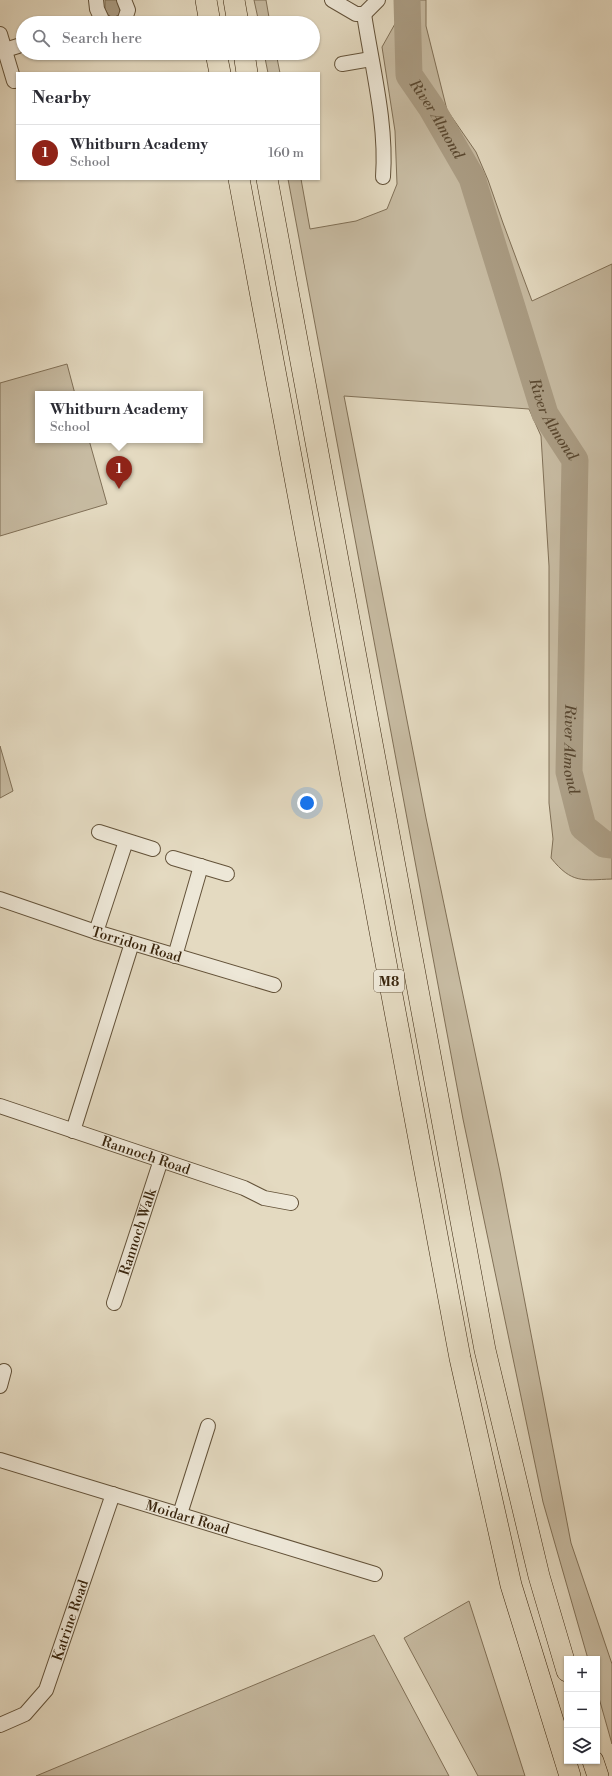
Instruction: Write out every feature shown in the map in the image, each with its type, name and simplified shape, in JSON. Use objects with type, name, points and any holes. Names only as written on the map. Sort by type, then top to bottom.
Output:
[{"type":"highway","points":[[206,0],[209,16]]},
{"type":"highway","points":[[234,0],[237,16]]},
{"type":"highway","points":[[217,60],[220,72]]},
{"type":"highway","points":[[245,60],[247,72]]},
{"type":"highway","name":"M8","points":[[239,180],[460,1358],[511,1585],[570,1776]]},
{"type":"highway","name":"M8","points":[[267,180],[485,1350],[539,1576],[564,1661]]},
{"type":"highway","points":[[594,1764],[598,1776]]},
{"type":"street","points":[[96,0],[97,9],[100,16]]},
{"type":"street","points":[[124,0],[128,10],[126,16]]},
{"type":"street","points":[[332,0],[356,14],[364,14],[378,0]]},
{"type":"street","points":[[364,14],[385,152],[383,177]]},
{"type":"street","points":[[0,34],[12,48],[14,81]]},
{"type":"street","points":[[342,64],[371,60]]},
{"type":"street","points":[[99,832],[153,849]]},
{"type":"street","points":[[96,932],[126,841]]},
{"type":"street","points":[[173,858],[227,874]]},
{"type":"street","points":[[175,956],[201,866]]},
{"type":"street","name":"Torridon Road","points":[[0,900],[96,932],[274,985]]},
{"type":"street","points":[[73,1130],[132,943]]},
{"type":"street","name":"Rannoch Road","points":[[0,1106],[244,1188],[264,1198],[291,1203]]},
{"type":"street","name":"Rannoch Walk","points":[[114,1303],[161,1160]]},
{"type":"street","points":[[0,1386],[4,1371]]},
{"type":"street","points":[[180,1514],[208,1426]]},
{"type":"street","name":"Moidart Road","points":[[0,1460],[375,1574]]},
{"type":"street","name":"Katrine Road","points":[[0,1725],[25,1714],[46,1690],[113,1494]]},
{"type":"shaded area","points":[[105,0],[118,0],[120,9],[119,16],[109,16],[105,9]]},
{"type":"shaded area","points":[[254,0],[266,0],[269,16],[257,16]]},
{"type":"shaded area","points":[[397,0],[426,0],[426,26],[447,110],[476,152],[488,180],[532,301],[612,264],[612,879],[578,879],[565,872],[551,858],[553,839],[549,803],[549,566],[541,436],[529,409],[344,396],[426,818],[500,1172],[571,1543],[612,1664],[612,1744],[600,1702],[600,1656],[587,1656],[543,1502],[463,1119],[288,180],[301,180],[310,229],[356,221],[387,209],[397,184],[395,131],[382,47],[396,22]]},
{"type":"shaded area","points":[[265,60],[277,60],[280,72],[268,72]]},
{"type":"shaded area","points":[[67,364],[74,391],[35,391],[35,443],[90,443],[107,504],[0,536],[0,383]]},
{"type":"shaded area","points":[[0,746],[13,791],[0,798]]},
{"type":"shaded area","points":[[469,1601],[525,1776],[478,1776],[404,1638]]},
{"type":"shaded area","points":[[374,1635],[449,1776],[36,1776]]},
{"type":"waterway","name":"River Almond","points":[[407,0],[409,75],[431,107],[472,178],[545,414],[575,460],[569,772],[583,827],[604,844],[612,845]]},
{"type":"place","name":"Whitburn Academy","points":[[119,489]]}]
